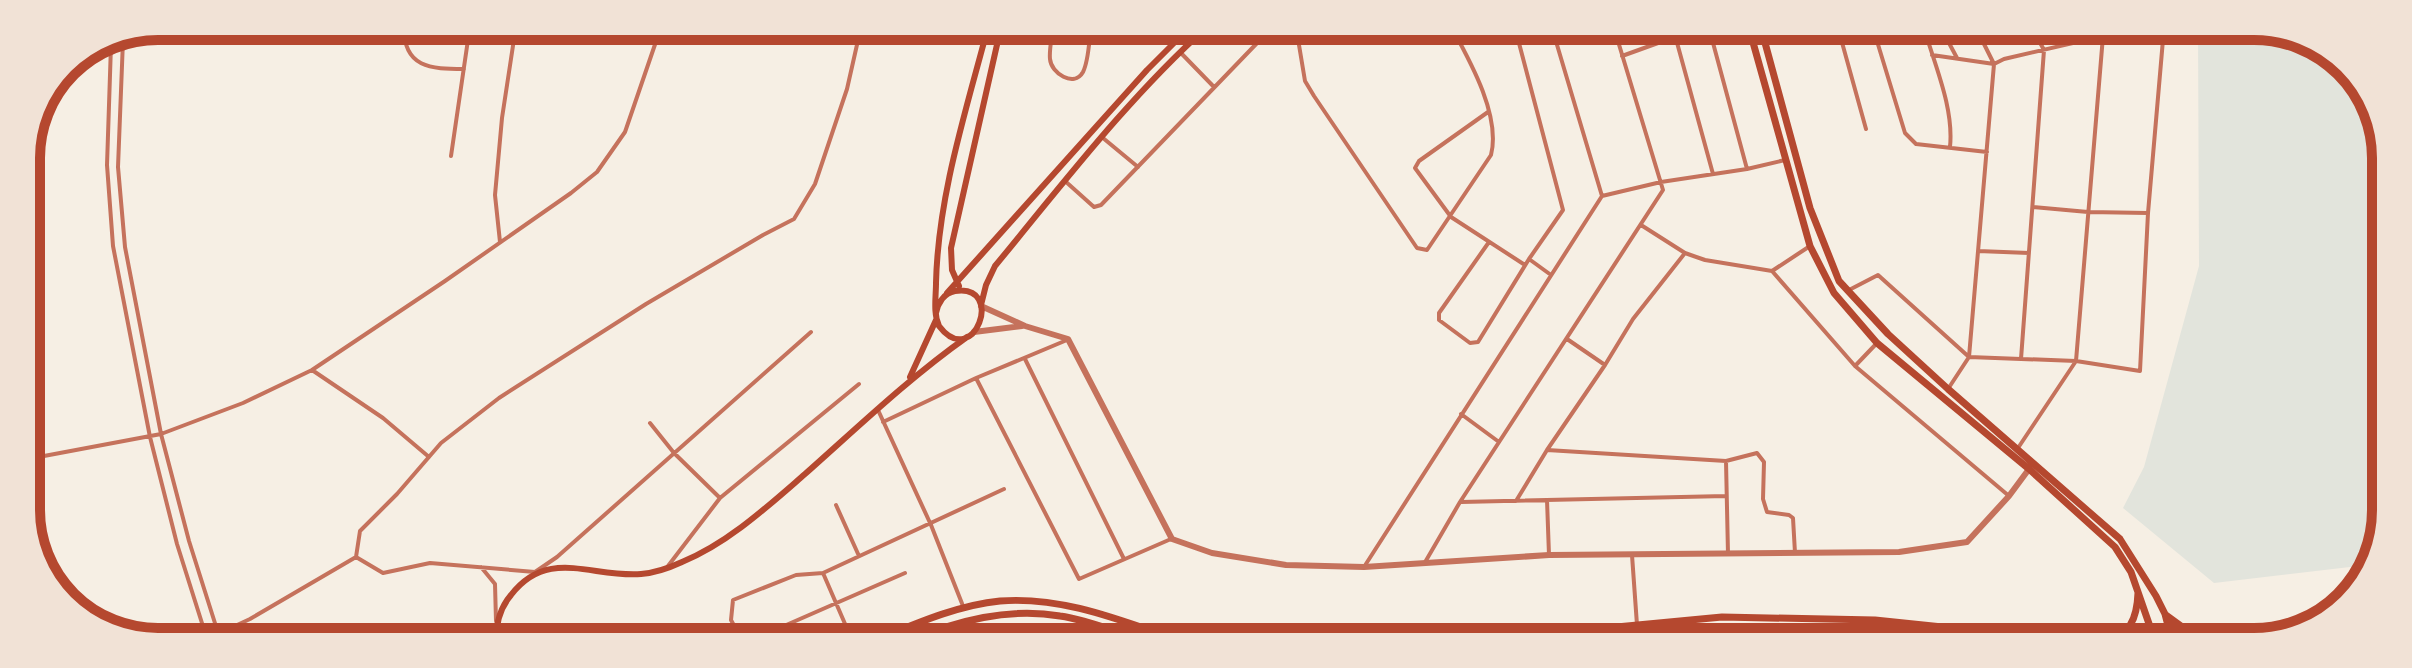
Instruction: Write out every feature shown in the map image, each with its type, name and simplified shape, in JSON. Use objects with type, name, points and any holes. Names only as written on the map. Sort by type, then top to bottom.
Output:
[{"type":"main road","points":[[971,334],[948,335],[936,317],[937,261],[945,193],[985,40]]},
{"type":"main road","points":[[981,305],[957,284],[952,270],[951,248],[998,40]]},
{"type":"main road","points":[[909,381],[941,299],[1177,40]]},
{"type":"main road","points":[[496,627],[503,605],[518,585],[535,572],[555,568],[640,574],[667,569],[728,536],[776,499],[909,381],[981,323],[981,305],[995,266],[1065,181],[1193,40]]},
{"type":"main road","points":[[1752,40],[1810,246],[1834,293],[1877,343],[2029,469],[2115,547],[2124,559],[2151,628]]},
{"type":"main road","points":[[1764,40],[1810,208],[1839,281],[1948,389],[2120,539],[2165,614],[2169,628]]},
{"type":"main road","points":[[941,299],[948,294],[964,291]]},
{"type":"main road","points":[[2128,628],[2137,612],[2138,591]]},
{"type":"main road","points":[[909,628],[964,608],[999,601],[1053,602],[1141,628]]},
{"type":"main road","points":[[945,628],[968,620],[1017,613],[1061,616],[1102,628]]},
{"type":"main road","points":[[2165,614],[2184,628]]},
{"type":"main road","points":[[1605,628],[1722,617],[1817,618],[1957,628]]},
{"type":"main road","points":[[1778,628],[1804,628]]},
{"type":"street","points":[[404,40],[408,50],[421,64],[431,69],[464,69]]},
{"type":"street","points":[[451,156],[468,40]]},
{"type":"street","points":[[500,243],[495,195],[514,40]]},
{"type":"street","points":[[40,457],[150,437],[243,403],[312,370],[500,243],[580,186],[612,154],[625,132],[657,40]]},
{"type":"street","points":[[356,557],[360,531],[441,443],[512,389],[646,304],[794,219],[815,184],[847,89],[858,40]]},
{"type":"street","points":[[1052,40],[1050,60],[1056,72],[1064,78],[1078,77],[1083,71],[1089,40]]},
{"type":"street","points":[[1065,181],[1094,207],[1109,199],[1260,40]]},
{"type":"street","points":[[1298,40],[1305,81],[1417,248],[1427,250],[1491,155],[1495,140],[1473,67],[1458,40]]},
{"type":"street","points":[[1489,242],[1439,313],[1439,320],[1470,343],[1478,342],[1563,210],[1518,40]]},
{"type":"street","points":[[1556,40],[1602,196]]},
{"type":"street","points":[[1423,564],[1663,190],[1617,40]]},
{"type":"street","points":[[1622,56],[1661,40]]},
{"type":"street","points":[[1676,40],[1713,174]]},
{"type":"street","points":[[1712,40],[1747,169]]},
{"type":"street","points":[[1841,40],[1866,129]]},
{"type":"street","points":[[1877,40],[1905,133],[1916,144],[1987,152]]},
{"type":"street","points":[[1928,40],[1952,129],[1950,147]]},
{"type":"street","points":[[1947,40],[1957,58]]},
{"type":"street","points":[[1948,389],[1969,357],[1994,64],[1982,40]]},
{"type":"street","points":[[2021,359],[2044,50],[2039,40]]},
{"type":"street","points":[[1932,55],[1994,64],[2086,40]]},
{"type":"street","points":[[2018,448],[2076,361],[2103,40]]},
{"type":"street","points":[[1848,291],[1878,275],[1969,357],[2076,361],[2140,371],[2148,213],[2163,40]]},
{"type":"street","points":[[119,47],[123,47],[118,167],[122,227],[161,434],[216,628]]},
{"type":"street","points":[[111,50],[107,185],[112,236],[150,437],[174,534],[204,628]]},
{"type":"street","points":[[1180,52],[1214,87]]},
{"type":"street","points":[[1488,112],[1416,164],[1415,168],[1451,217],[1525,266]]},
{"type":"street","points":[[107,126],[119,127]]},
{"type":"street","points":[[1103,138],[1138,167]]},
{"type":"street","points":[[1364,567],[1602,196],[1785,160]]},
{"type":"street","points":[[2033,207],[2148,213]]},
{"type":"street","points":[[1640,224],[1685,253],[1705,260],[1772,271],[1855,366],[2009,496]]},
{"type":"street","points":[[1772,271],[1810,246]]},
{"type":"street","points":[[1978,251],[2029,253]]},
{"type":"street","points":[[1516,501],[1633,319],[1685,253]]},
{"type":"street","points":[[1529,259],[1551,275]]},
{"type":"street","points":[[981,305],[1025,326],[1068,339],[1172,539]]},
{"type":"street","points":[[971,334],[1025,326]]},
{"type":"street","points":[[356,557],[383,573],[430,563],[535,572],[557,557],[811,332]]},
{"type":"street","points":[[883,422],[1068,339]]},
{"type":"street","points":[[1567,339],[1605,365]]},
{"type":"street","points":[[1855,366],[1877,343]]},
{"type":"street","points":[[1025,359],[1124,559]]},
{"type":"street","points":[[312,370],[383,418],[429,457]]},
{"type":"street","points":[[976,378],[1079,579],[1172,539],[1212,553],[1286,565],[1364,567],[1549,555],[1899,552],[1967,542],[2029,469]]},
{"type":"street","points":[[667,569],[720,498],[859,384]]},
{"type":"street","points":[[878,410],[931,525],[964,608]]},
{"type":"street","points":[[1461,414],[1499,442]]},
{"type":"street","points":[[650,423],[674,453],[720,498]]},
{"type":"street","points":[[1547,450],[1726,461],[1757,453],[1764,462],[1763,505],[1767,512],[1793,518],[1795,554]]},
{"type":"street","points":[[1726,461],[1728,554]]},
{"type":"street","points":[[735,628],[731,620],[733,600],[796,575],[823,573],[1004,489]]},
{"type":"street","points":[[1460,502],[1726,496]]},
{"type":"street","points":[[1547,500],[1549,555]]},
{"type":"street","points":[[836,505],[859,556]]},
{"type":"street","points":[[1632,555],[1637,628]]},
{"type":"street","points":[[234,628],[356,557]]},
{"type":"street","points":[[479,565],[495,584],[496,627]]},
{"type":"street","points":[[823,573],[847,628]]},
{"type":"street","points":[[779,628],[905,573]]},
{"type":"shaded area","points":[[2198,40],[2277,42],[2313,56],[2338,74],[2348,86],[2360,106],[2370,135],[2372,510],[2370,533],[2357,566],[2214,583],[2123,508],[2144,467],[2199,266]]}]
